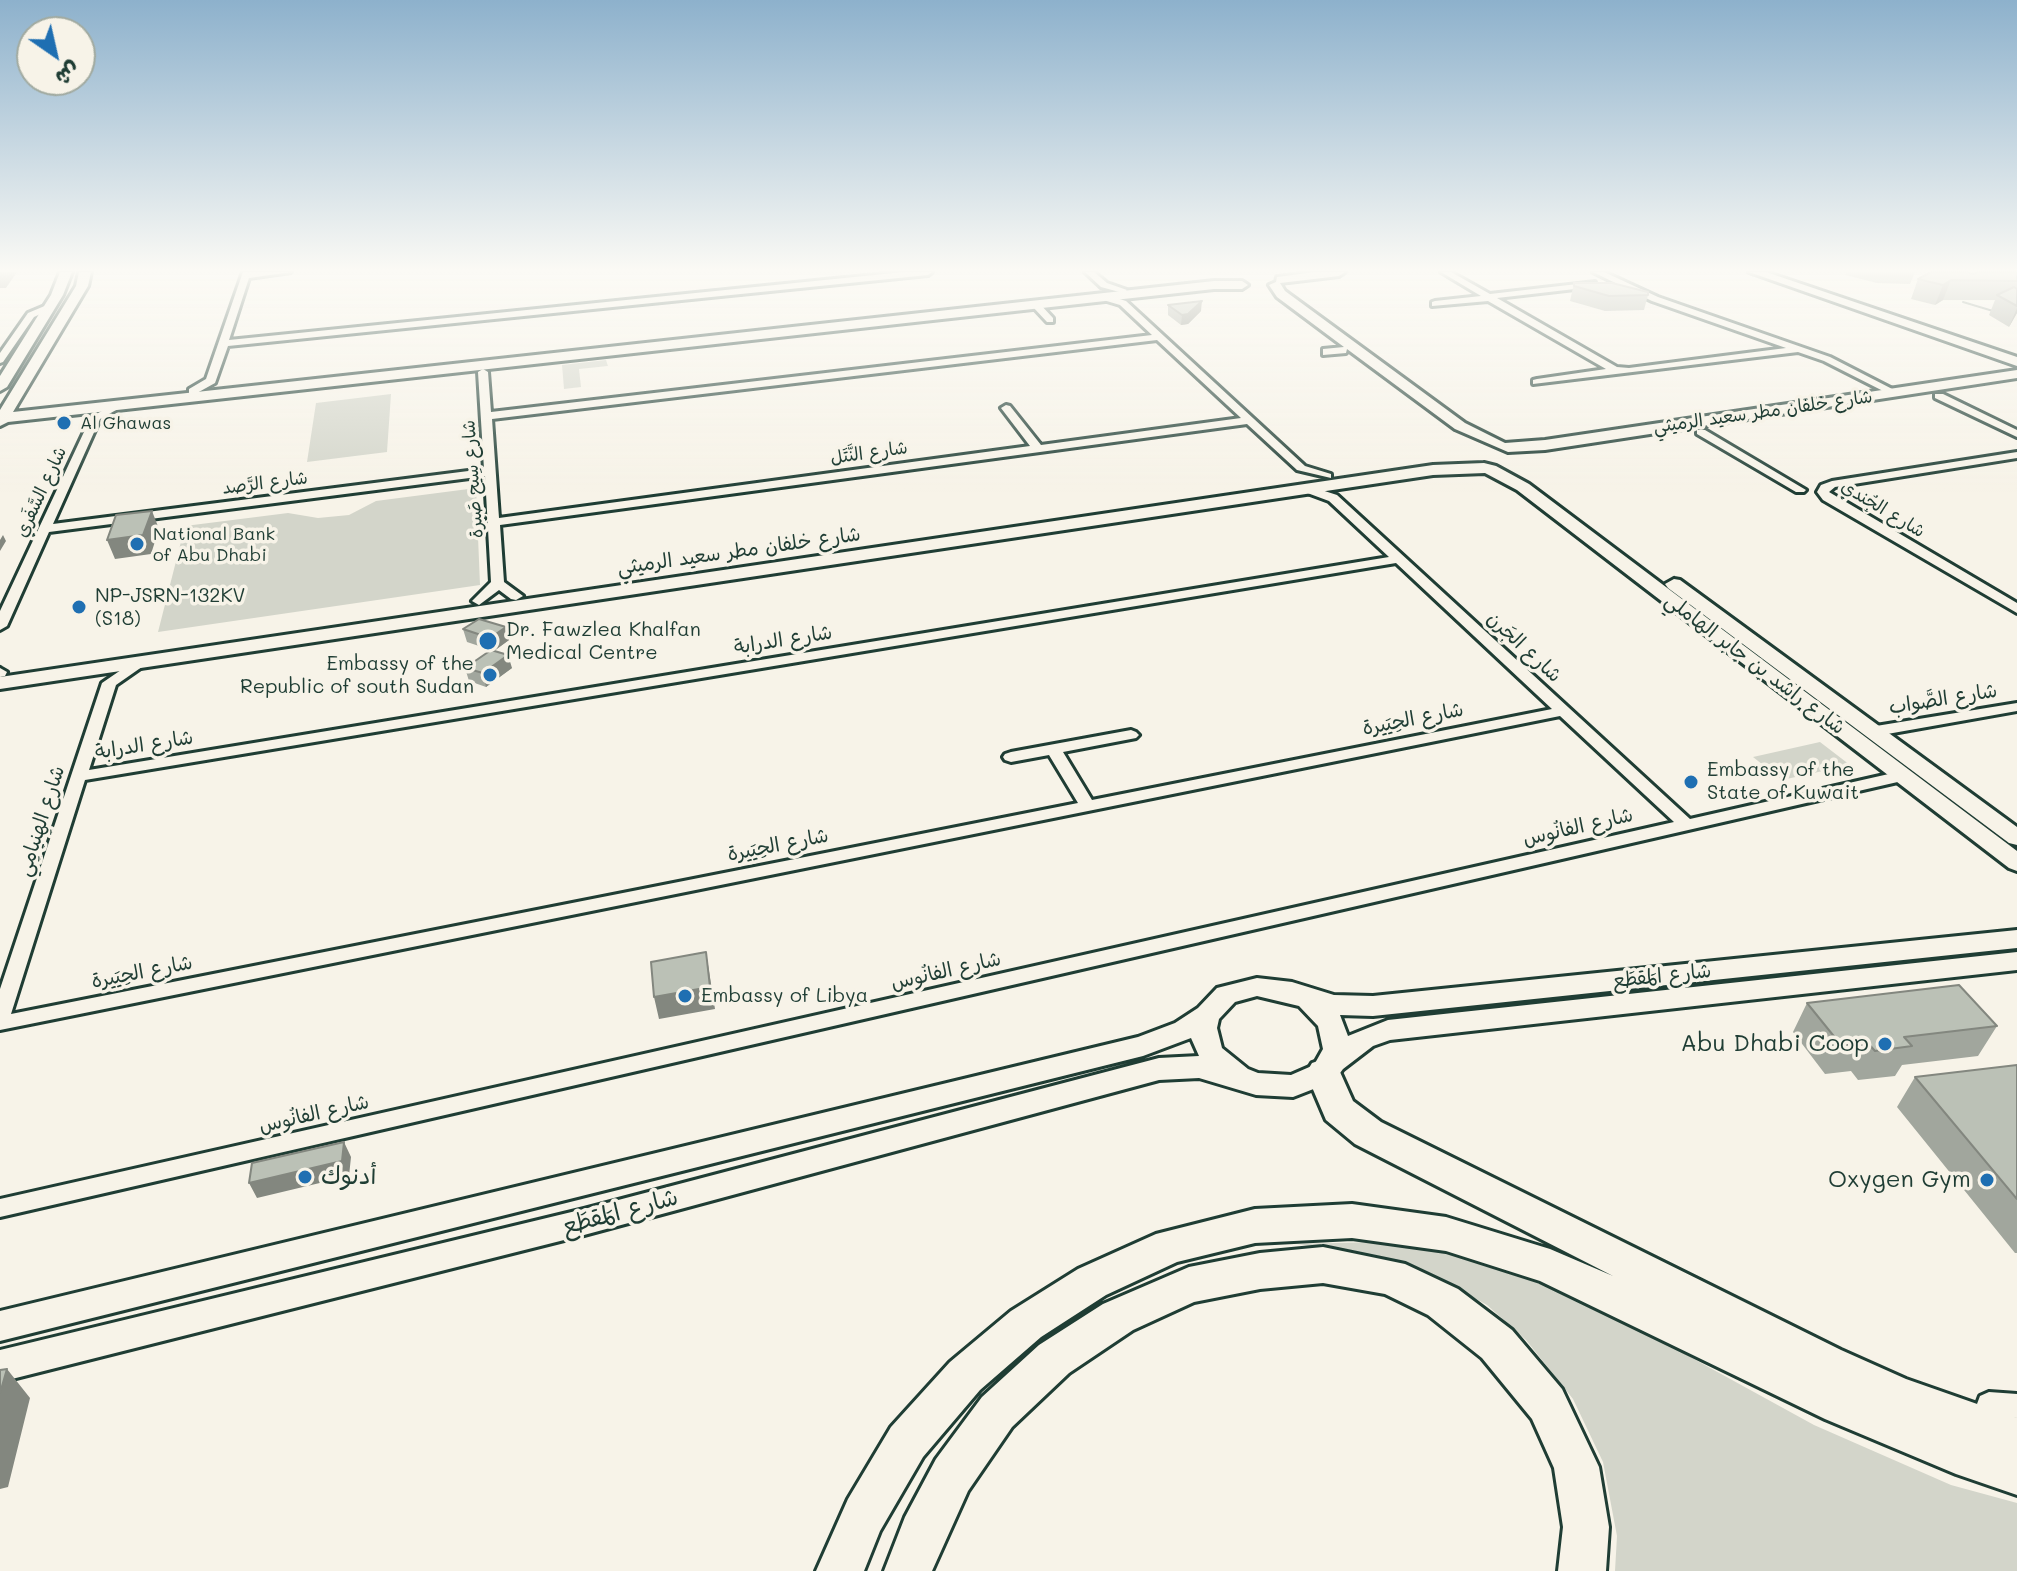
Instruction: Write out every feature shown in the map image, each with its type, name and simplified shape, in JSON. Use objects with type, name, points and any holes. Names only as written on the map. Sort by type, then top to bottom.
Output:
[{"type":"highway","points":[[1328,1067],[1339,1110],[1368,1133],[1826,1364],[1898,1397],[2017,1440]]},
{"type":"highway","points":[[840,1571],[864,1515],[907,1442],[965,1376],[1026,1324],[1092,1282],[1170,1246],[1255,1226],[1352,1221],[1446,1234],[1550,1267],[1840,1404],[1956,1452],[2017,1472]]},
{"type":"highway","points":[[915,1553],[952,1475],[997,1412],[1054,1359],[1118,1317],[1189,1285],[1260,1271],[1323,1265],[1391,1277],[1443,1302],[1497,1344],[1547,1404],[1576,1467],[1586,1527],[1582,1571]]},
{"type":"street","points":[[1,386],[5,364],[20,345]]},
{"type":"street","points":[[3,416],[46,345]]},
{"type":"street","points":[[217,384],[224,345]]},
{"type":"street","points":[[3,416],[91,409],[264,386],[639,345]]},
{"type":"street","points":[[3,416],[51,404],[91,409],[217,384],[264,386],[477,369],[499,363],[655,345]]},
{"type":"street","points":[[487,416],[1088,345]]},
{"type":"street","points":[[1168,345],[1249,420],[1301,479]]},
{"type":"street","points":[[1327,345],[1460,447]]},
{"type":"street","points":[[1351,345],[1460,426],[1503,446]]},
{"type":"street","points":[[1572,345],[1615,370]]},
{"type":"street","points":[[1789,345],[1839,364],[1895,393]]},
{"type":"street","points":[[1971,345],[2017,362]]},
{"type":"street","points":[[1991,345],[2017,354]]},
{"type":"street","points":[[1537,382],[1800,349]]},
{"type":"street","points":[[1982,349],[2000,363],[2001,369],[1987,379]]},
{"type":"street","name":"شارع سِيح صَبرة","points":[[477,369],[487,416],[498,583]]},
{"type":"street","name":"شارع خلفان مطر سعيد الرميثي","points":[[1331,486],[1427,461],[1478,443],[1545,445],[2017,374]]},
{"type":"street","name":"شارع خلفان مطر سعيد الرميثي","points":[[0,673],[208,646],[1213,497],[1301,479],[1331,486],[1445,468],[1509,469],[1557,452],[2017,385]]},
{"type":"street","points":[[1939,396],[2017,434]]},
{"type":"street","points":[[1006,408],[1038,449]]},
{"type":"street","name":"شارع السَّفَري","points":[[0,626],[44,529],[91,409]]},
{"type":"street","name":"شارع النَّتَل","points":[[494,522],[1249,420]]},
{"type":"street","points":[[1701,432],[1800,490]]},
{"type":"street","name":"شارع راشد بن جابر الهاملي","points":[[1503,446],[1520,454],[1522,463],[1536,482],[2017,838]]},
{"type":"street","name":"شارع راشد بن جابر الهاملي","points":[[1460,447],[1468,463],[1523,487],[2017,863]]},
{"type":"street","name":"شارع الجُندي","points":[[2017,455],[1832,484],[1823,492],[2017,609]]},
{"type":"street","name":"شارع الرَّصد","points":[[44,529],[490,472]]},
{"type":"street","name":"شارع الجَرن","points":[[1331,486],[1399,559],[1687,825]]},
{"type":"street","name":"شارع خلفان مطر سعيد الرميثي","points":[[0,683],[142,662],[208,646],[479,601],[1213,497]]},
{"type":"street","name":"شارع الدرابة","points":[[79,776],[1399,559]]},
{"type":"street","points":[[479,601],[498,583],[516,596]]},
{"type":"street","points":[[90,670],[104,675],[109,683],[142,662]]},
{"type":"street","name":"شارع الهِنيامِي","points":[[0,1020],[4,991],[109,683]]},
{"type":"street","name":"شارع الصَّواب","points":[[1876,731],[2017,707]]},
{"type":"street","name":"شارع الحِيَيرة","points":[[0,1020],[1564,711]]},
{"type":"street","points":[[1011,757],[1131,735]]},
{"type":"street","points":[[1053,749],[1088,806]]},
{"type":"street","points":[[1902,776],[1942,797],[2017,853]]},
{"type":"street","name":"شارع الفانُوس","points":[[0,1208],[1902,776]]},
{"type":"street","name":"شارع المَقطَع","points":[[1308,999],[1334,1005],[1373,1006],[2017,939]]},
{"type":"street","name":"شارع المَقطَع","points":[[1328,1067],[1352,1046],[1388,1030],[2017,961]]},
{"type":"street","points":[[1275,988],[1308,999],[1331,1022],[1337,1035],[1337,1049],[1328,1067],[1293,1086],[1256,1084],[1238,1077],[1212,1055],[1204,1028],[1214,1004],[1241,989],[1275,988]]},
{"type":"street","name":"شارع المَقطَع","points":[[0,1326],[1143,1046],[1184,1030],[1207,1015]]},
{"type":"street","name":"شارع المَقطَع","points":[[0,1366],[584,1222],[1159,1069],[1199,1067],[1238,1077]]},
{"type":"street","points":[[1989,1404],[2017,1406]]},
{"type":"shaded area","points":[[606,360],[608,366],[579,369],[581,387],[564,389],[562,365]]},
{"type":"shaded area","points":[[391,394],[387,452],[307,462],[316,403]]},
{"type":"shaded area","points":[[476,488],[480,585],[158,632],[185,526],[288,513],[318,518],[349,515],[376,501]]},
{"type":"shaded area","points":[[1820,742],[1850,765],[1782,780],[1753,757]]},
{"type":"shaded area","points":[[1376,1242],[1475,1257],[1570,1291],[1814,1425],[1951,1485],[2017,1503],[2017,1571],[1615,1571],[1617,1536],[1603,1462],[1573,1399],[1526,1340],[1487,1305],[1438,1278],[1363,1253],[1297,1244]]},
{"type":"building","points":[[152,511],[143,535],[107,540],[116,515]]},
{"type":"building","points":[[479,619],[506,627],[490,638],[463,629]]},
{"type":"building","points":[[491,650],[508,655],[483,673],[465,668]]},
{"type":"building","points":[[706,952],[710,987],[654,997],[651,962]]},
{"type":"building","points":[[1959,985],[1997,1026],[1904,1037],[1912,1046],[1875,1051],[1867,1042],[1841,1045],[1807,1003]]},
{"type":"building","points":[[2017,1065],[2017,1199],[1915,1077]]},
{"type":"building","points":[[344,1142],[342,1161],[249,1183],[252,1163]]},
{"type":"building","points":[[7,1369],[0,1393],[0,1370]]},
{"type":"place","name":"Al Ghawas","points":[[64,423]]},
{"type":"place","name":"National Bank of Abu Dhabi","points":[[137,544]]},
{"type":"place","name":"NP-JSRN-132KV (S18)","points":[[79,607]]},
{"type":"place","name":"Dr. Fawzlea Khalfan Medical Centre","points":[[488,641]]},
{"type":"place","name":"Embassy of the Republic of south Sudan","points":[[490,675]]},
{"type":"place","name":"Embassy of the State of Kuwait","points":[[1691,782]]},
{"type":"place","name":"Embassy of Libya","points":[[685,996]]},
{"type":"place","name":"Abu Dhabi Coop","points":[[1885,1044]]},
{"type":"place","name":"أدنوك","points":[[305,1177]]},
{"type":"place","name":"Oxygen Gym","points":[[1987,1180]]}]
